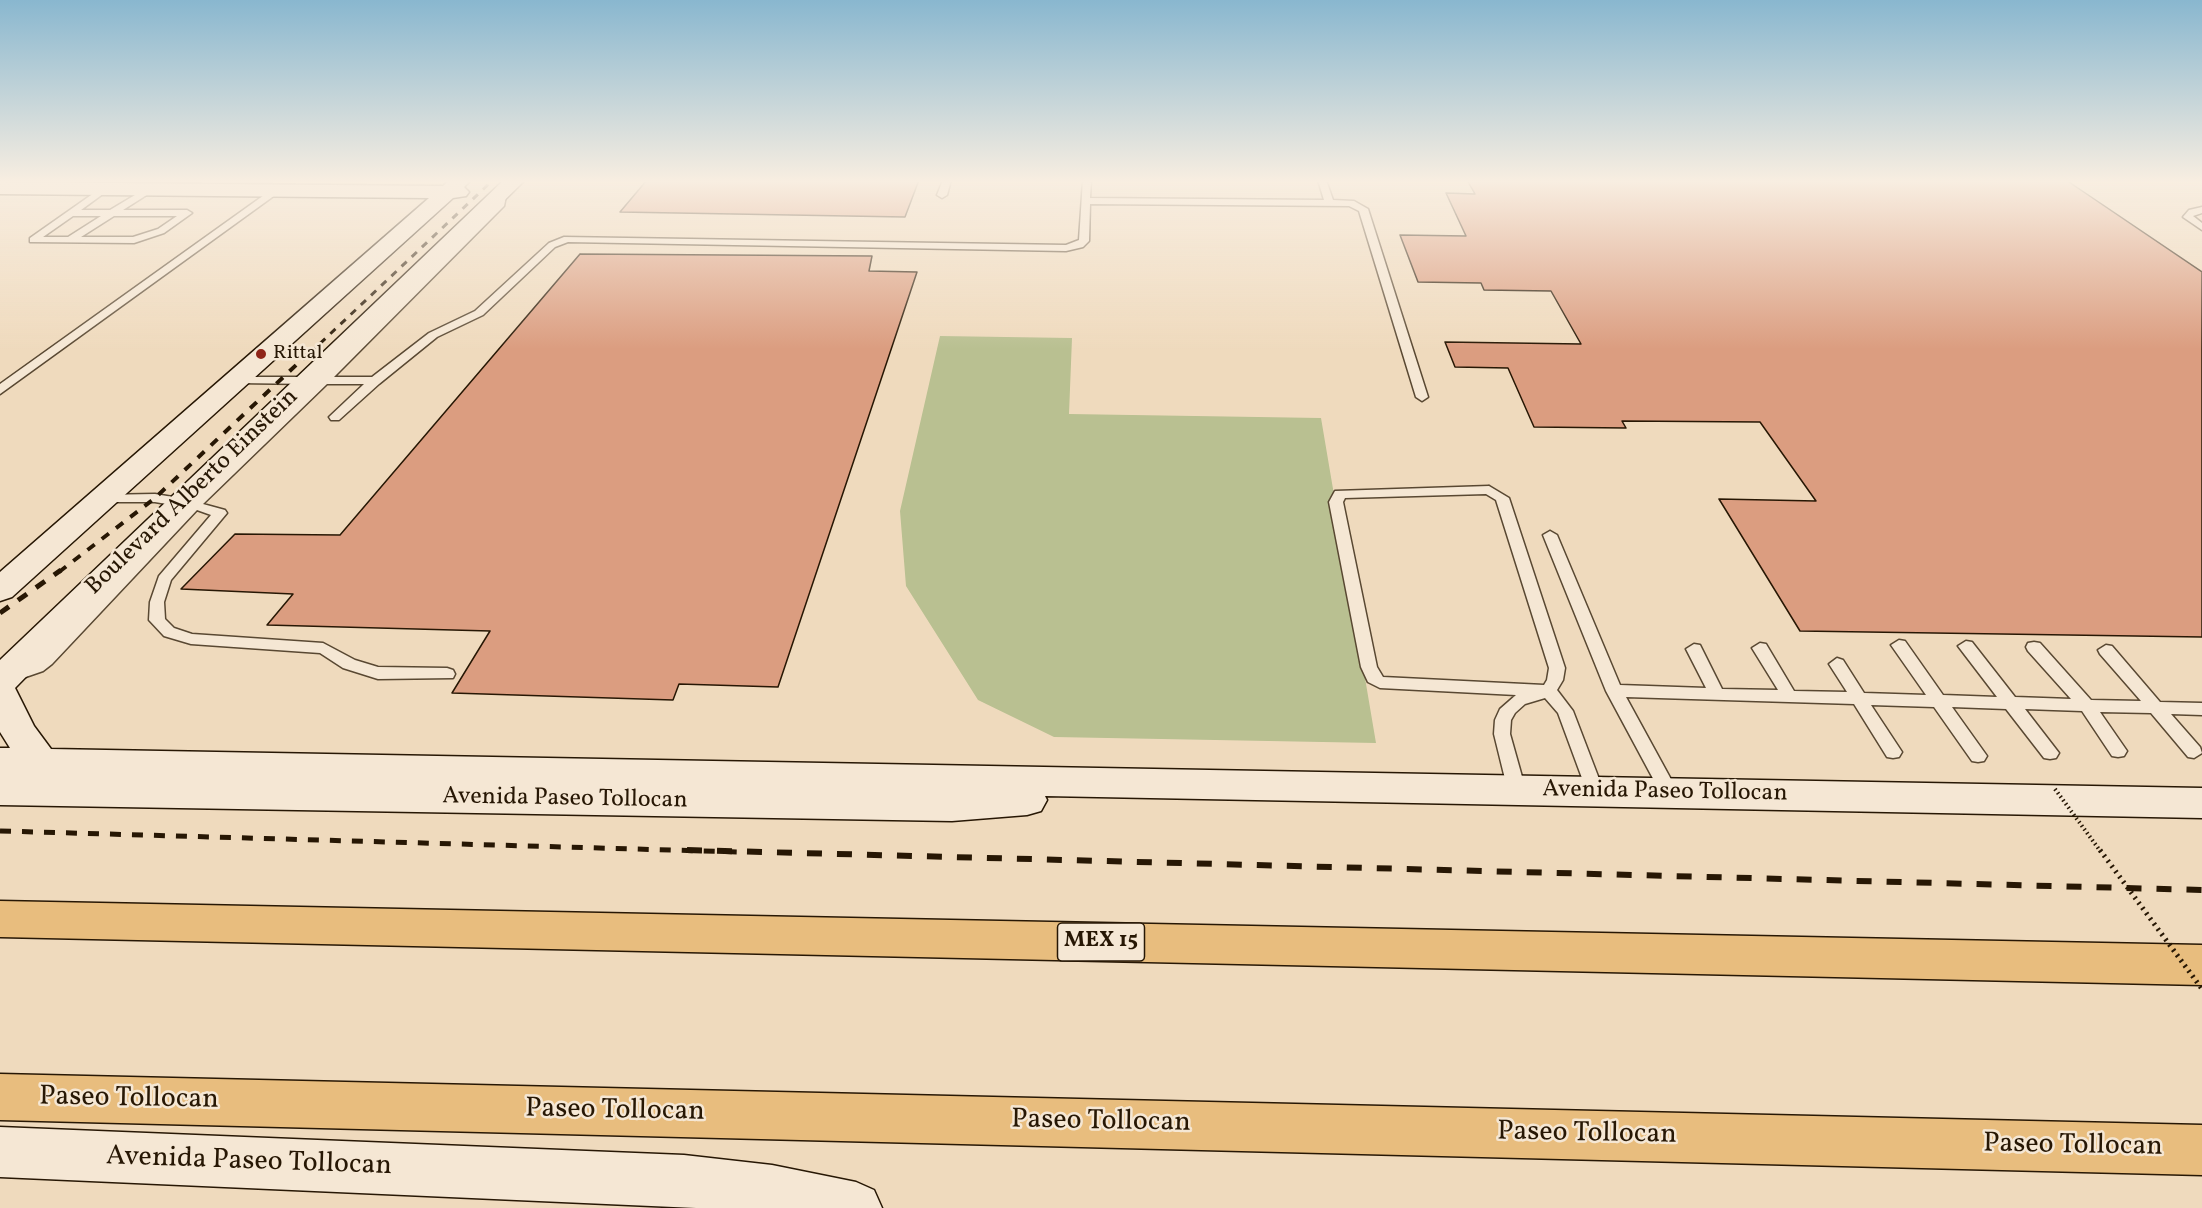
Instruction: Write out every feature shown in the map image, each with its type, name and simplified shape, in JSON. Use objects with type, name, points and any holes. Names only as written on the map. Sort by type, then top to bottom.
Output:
[{"type":"highway","name":"MEX 15","points":[[0,919],[2202,965]]},
{"type":"highway","name":"Paseo Tollocan","points":[[0,1097],[2201,1150]]},
{"type":"main road","name":"Boulevard Alberto Einstein","points":[[0,590],[398,236]]},
{"type":"main road","name":"Boulevard Alberto Einstein","points":[[1,685],[317,380],[459,236]]},
{"type":"main road","points":[[0,774],[40,762],[19,733],[1,685]]},
{"type":"main road","name":"Avenida Paseo Tollocan","points":[[0,762],[2202,803]]},
{"type":"main road","name":"Avenida Paseo Tollocan","points":[[0,790],[952,806],[1059,796],[1128,783]]},
{"type":"main road","name":"Avenida Paseo Tollocan","points":[[0,1152],[684,1181],[772,1191],[856,1208]]},
{"type":"lane","points":[[38,236],[33,240],[134,240],[145,236]]},
{"type":"lane","points":[[70,240],[76,236]]},
{"type":"lane","points":[[0,390],[213,236]]},
{"type":"lane","points":[[335,417],[375,381],[433,335],[479,313],[552,245],[561,240],[1066,248],[1080,245],[1084,241],[1084,236]]},
{"type":"lane","points":[[1371,236],[1422,397]]},
{"type":"lane","points":[[237,379],[375,381]]},
{"type":"lane","points":[[1517,791],[1502,734],[1503,720],[1509,709],[1519,700],[1548,691],[1556,680],[1556,658],[1498,494],[1489,490],[1340,494],[1336,502],[1369,667],[1374,678],[1380,682],[1548,691],[1565,711],[1595,792]]},
{"type":"lane","points":[[104,498],[155,498],[220,513],[164,579],[157,602],[157,620],[169,632],[191,639],[323,648],[349,664],[378,673],[447,674]]},
{"type":"lane","points":[[1550,535],[1614,691],[1670,794]]},
{"type":"lane","points":[[1899,645],[1978,756]]},
{"type":"lane","points":[[1966,646],[2050,753]]},
{"type":"lane","points":[[2034,647],[2088,706],[2118,751]]},
{"type":"lane","points":[[1760,648],[1790,697]]},
{"type":"lane","points":[[1694,649],[1718,694]]},
{"type":"lane","points":[[2106,650],[2194,752]]},
{"type":"lane","points":[[1837,664],[1893,752]]},
{"type":"lane","points":[[1614,691],[2202,709]]},
{"type":"path","points":[[2055,789],[2202,989]]},
{"type":"green space","points":[[940,336],[1072,338],[1069,414],[1321,418],[1376,743],[1054,737],[978,700],[906,586],[900,511]]},
{"type":"building","points":[[1401,236],[2149,236],[2202,272],[2202,637],[1800,631],[1719,499],[1816,501],[1760,422],[1622,421],[1626,428],[1534,427],[1508,368],[1455,367],[1445,342],[1581,344],[1551,291],[1484,290],[1481,283],[1418,282]]},
{"type":"building","points":[[580,254],[872,256],[869,271],[917,272],[778,687],[679,684],[673,700],[452,693],[490,631],[267,625],[293,594],[181,589],[235,534],[340,535]]},
{"type":"railway","points":[[310,353],[433,236]]},
{"type":"railway","points":[[59,572],[155,498],[311,351]]},
{"type":"railway","points":[[0,613],[61,570]]},
{"type":"railway","points":[[0,831],[741,852]]},
{"type":"railway","points":[[687,850],[2202,890]]},
{"type":"place","name":"Rittal","points":[[261,354]]}]
